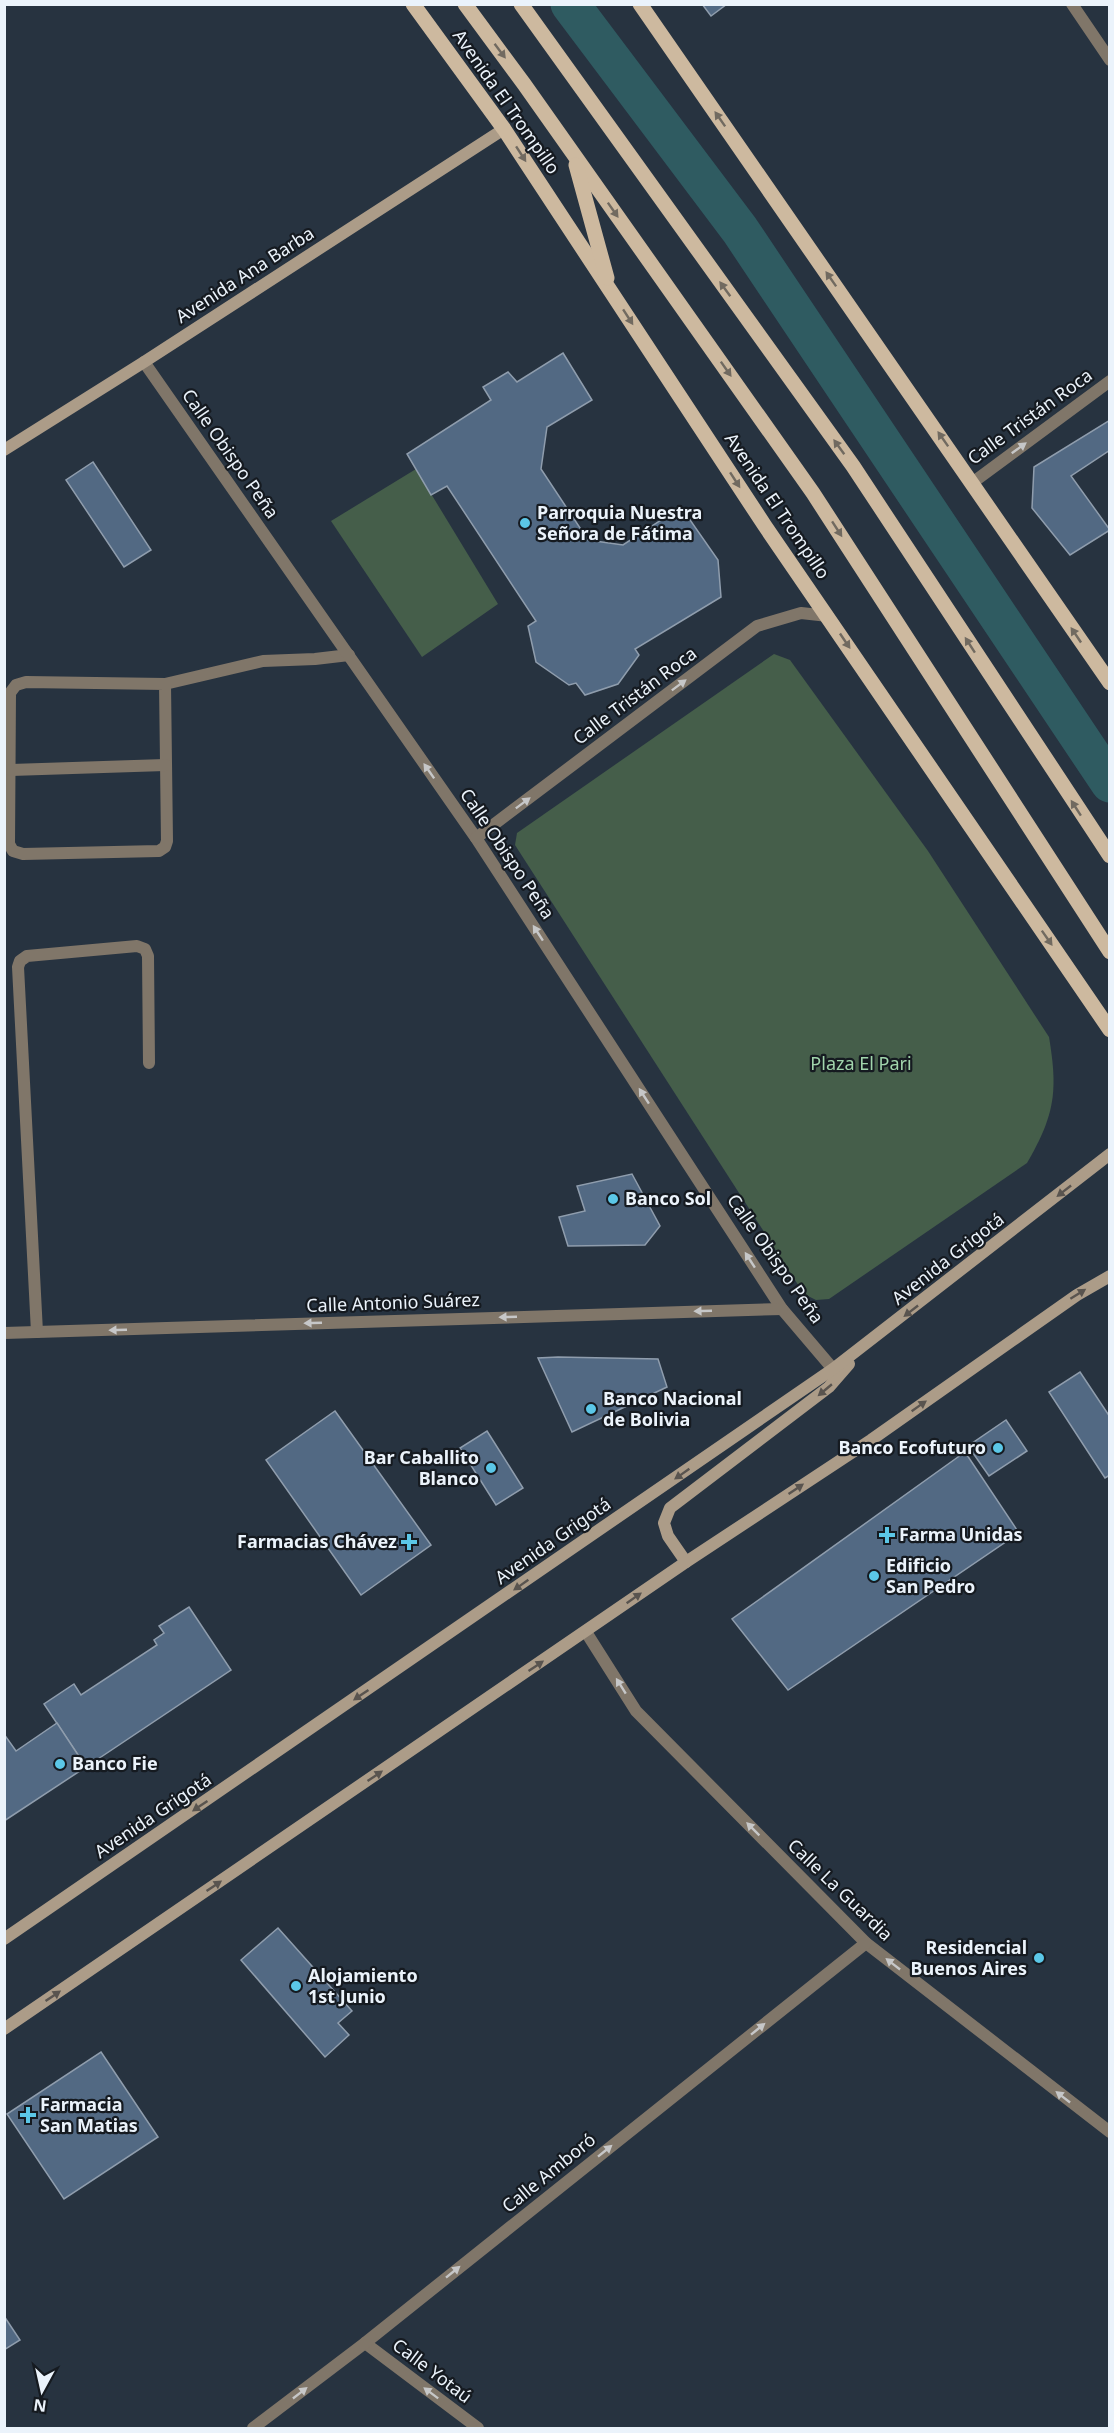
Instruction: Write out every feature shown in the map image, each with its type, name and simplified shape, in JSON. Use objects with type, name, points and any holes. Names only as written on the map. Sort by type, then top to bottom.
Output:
[{"type":"main road","name":"Avenida El Trompillo","points":[[413,4],[504,129],[765,526],[1110,1030]]},
{"type":"main road","name":"Avenida El Trompillo","points":[[465,4],[813,493],[1110,952]]},
{"type":"main road","points":[[521,4],[853,466],[1110,856]]},
{"type":"main road","points":[[640,4],[1110,683]]},
{"type":"main road","name":"Avenida Ana Barba","points":[[4,450],[504,129]]},
{"type":"main road","points":[[573,154],[611,291]]},
{"type":"main road","name":"Avenida Grigotá","points":[[5,1938],[833,1370],[1110,1154]]},
{"type":"main road","points":[[4,2029],[686,1562],[871,1440],[1077,1295],[1110,1276]]},
{"type":"main road","points":[[686,1562],[668,1536],[664,1522],[670,1508],[829,1387],[864,1347]]},
{"type":"street","points":[[1072,4],[1110,60]]},
{"type":"street","name":"Calle Obispo Peña","points":[[144,362],[476,838],[782,1309],[833,1370]]},
{"type":"street","name":"Calle Tristán Roca","points":[[972,483],[1110,381]]},
{"type":"street","name":"Calle Tristán Roca","points":[[476,838],[757,626],[801,613],[828,616]]},
{"type":"street","points":[[165,684],[167,841],[165,847],[159,851],[23,854],[13,850],[9,844],[10,693],[16,686],[26,682],[165,684],[263,661],[349,655]]},
{"type":"street","points":[[11,770],[165,765]]},
{"type":"street","points":[[37,1332],[18,967],[20,961],[27,956],[137,946],[146,949],[148,956],[149,1063]]},
{"type":"street","name":"Calle Antonio Suárez","points":[[4,1333],[782,1309]]},
{"type":"street","name":"Calle La Guardia","points":[[586,1632],[636,1711],[866,1943],[1110,2133]]},
{"type":"street","name":"Calle Amboró","points":[[254,2428],[365,2343],[866,1943]]},
{"type":"street","name":"Calle Yotaú","points":[[365,2343],[478,2428]]},
{"type":"green space","points":[[416,469],[498,604],[422,657],[331,521]]},
{"type":"green space","name":"Plaza El Pari","points":[[774,654],[790,660],[928,851],[1049,1037],[1052,1056],[1053,1088],[1049,1116],[1044,1131],[1027,1163],[829,1299],[816,1300],[804,1294],[515,845],[517,833]]},
{"type":"building","points":[[702,4],[727,4],[711,16]]},
{"type":"building","name":"Parroquia Nuestra Señora de Fátima","points":[[563,353],[592,400],[547,427],[541,469],[588,540],[623,545],[681,507],[718,560],[721,597],[635,649],[639,655],[618,684],[585,695],[576,683],[569,685],[536,662],[528,626],[536,621],[447,486],[431,495],[407,454],[491,400],[483,387],[508,372],[517,382]]},
{"type":"building","points":[[1110,420],[1110,450],[1071,476],[1110,530],[1070,555],[1032,508],[1034,467]]},
{"type":"building","points":[[93,462],[151,550],[124,567],[66,480]]},
{"type":"building","name":"Banco Sol","points":[[632,1174],[660,1226],[645,1245],[568,1246],[559,1217],[585,1211],[577,1186]]},
{"type":"building","name":"Banco Nacional de Bolivia","points":[[538,1358],[658,1359],[667,1387],[572,1432]]},
{"type":"building","points":[[1080,1372],[1110,1417],[1110,1475],[1105,1478],[1049,1392]]},
{"type":"building","points":[[335,1411],[431,1545],[361,1595],[266,1460]]},
{"type":"building","name":"Banco Ecofuturo","points":[[1006,1420],[1027,1451],[989,1476],[968,1446]]},
{"type":"building","name":"Bar Caballito Blanco","points":[[487,1431],[523,1488],[496,1505],[460,1448]]},
{"type":"building","name":"Edificio San Pedro","points":[[965,1452],[1019,1533],[788,1690],[732,1619]]},
{"type":"building","points":[[189,1607],[231,1670],[86,1767],[44,1704],[74,1684],[81,1695],[157,1645],[154,1640],[164,1633],[159,1626]]},
{"type":"building","points":[[57,1723],[86,1767],[4,1821],[4,1734],[16,1751]]},
{"type":"building","name":"Alojamiento 1st Junio","points":[[278,1928],[352,2011],[338,2023],[349,2035],[325,2057],[241,1960]]},
{"type":"building","points":[[101,2052],[158,2137],[64,2199],[7,2114]]},
{"type":"building","points":[[4,2316],[20,2340],[4,2350]]},
{"type":"waterway","points":[[570,4],[740,230],[1110,783]]},
{"type":"place","name":"Parroquia Nuestra Señora de Fátima","points":[[525,523]]},
{"type":"place","name":"Banco Sol","points":[[613,1199]]},
{"type":"place","name":"Banco Nacional de Bolivia","points":[[591,1409]]},
{"type":"place","name":"Banco Ecofuturo","points":[[998,1448]]},
{"type":"place","name":"Bar Caballito Blanco","points":[[491,1468]]},
{"type":"place","name":"Farma Unidas","points":[[887,1535]]},
{"type":"place","name":"Farmacias Chávez","points":[[409,1542]]},
{"type":"place","name":"Edificio San Pedro","points":[[874,1576]]},
{"type":"place","name":"Banco Fie","points":[[60,1764]]},
{"type":"place","name":"Residencial Buenos Aires","points":[[1039,1958]]},
{"type":"place","name":"Alojamiento 1st Junio","points":[[296,1986]]},
{"type":"place","name":"Farmacia San Matias","points":[[28,2115]]}]
